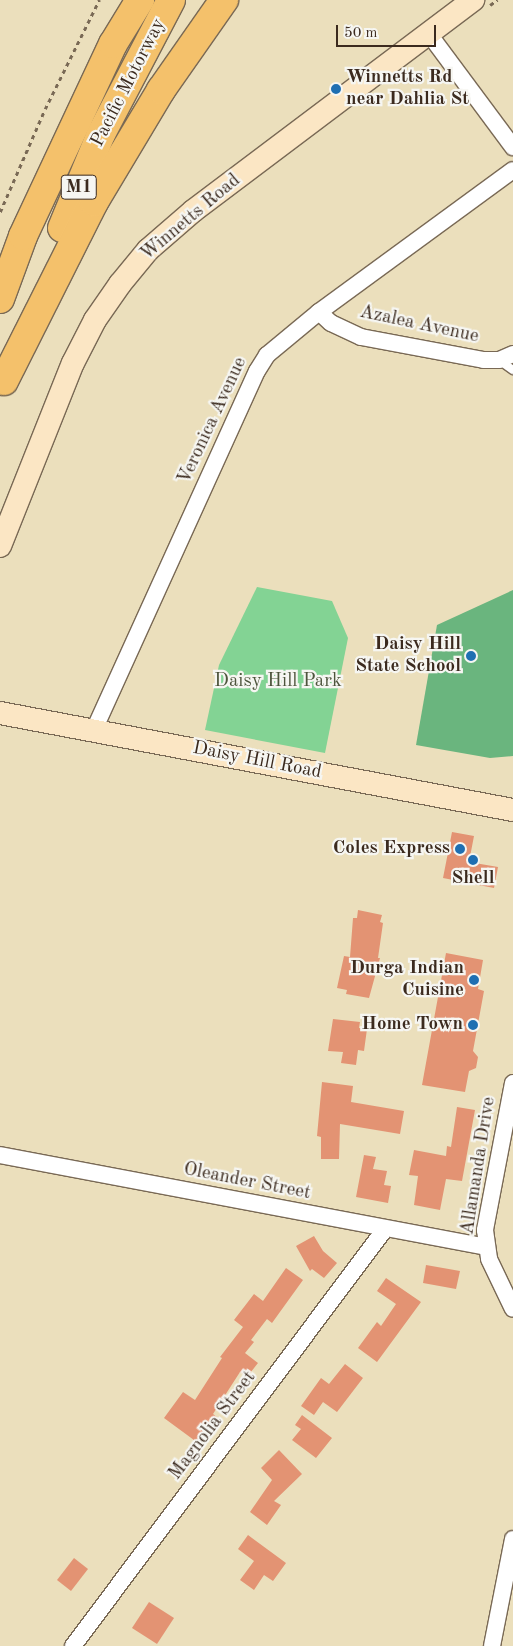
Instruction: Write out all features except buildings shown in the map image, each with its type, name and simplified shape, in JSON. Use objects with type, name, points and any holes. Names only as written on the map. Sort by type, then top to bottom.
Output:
[{"type":"highway","points":[[113,44],[132,0]]},
{"type":"highway","name":"Pacific Motorway","points":[[0,299],[23,236],[113,44],[140,0]]},
{"type":"highway","name":"Pacific Motorway","points":[[2,385],[51,256],[101,134],[171,0]]},
{"type":"highway","points":[[2,385],[94,202],[161,90],[224,0]]},
{"type":"street","name":"Winnetts Road","points":[[0,546],[73,364],[95,320],[120,284],[148,250],[193,211],[473,0]]},
{"type":"street","points":[[429,34],[513,147]]},
{"type":"street","name":"Veronica Avenue","points":[[94,730],[257,371],[267,355],[319,312],[513,170]]},
{"type":"street","name":"Azalea Avenue","points":[[319,312],[330,323],[361,337],[484,360],[506,357]]},
{"type":"street","name":"Daisy Hill Road","points":[[0,713],[513,810]]},
{"type":"street","name":"Allamanda Drive","points":[[513,1083],[485,1230],[489,1259],[513,1309]]},
{"type":"street","name":"Oleander Street","points":[[0,1155],[486,1247]]},
{"type":"street","name":"Magnolia Street","points":[[73,1646],[385,1229]]},
{"type":"street","points":[[492,1646],[513,1539]]},
{"type":"lane","name":"Azalea Avenue","points":[[506,357],[513,370]]},
{"type":"path","points":[[0,212],[45,109],[99,0]]},
{"type":"green space","name":"Daisy Hill Park","points":[[257,587],[332,601],[348,638],[325,753],[205,730],[219,665]]},
{"type":"green space","points":[[513,590],[513,756],[490,758],[416,745],[437,625]]},
{"type":"place","name":"Winnetts Rd near Dahlia St","points":[[336,89]]},
{"type":"place","name":"Daisy Hill State School","points":[[471,656]]},
{"type":"place","name":"Coles Express","points":[[460,849]]},
{"type":"place","name":"Shell","points":[[473,860]]},
{"type":"place","name":"Durga Indian Cuisine","points":[[474,980]]},
{"type":"place","name":"Home Town","points":[[473,1025]]}]
